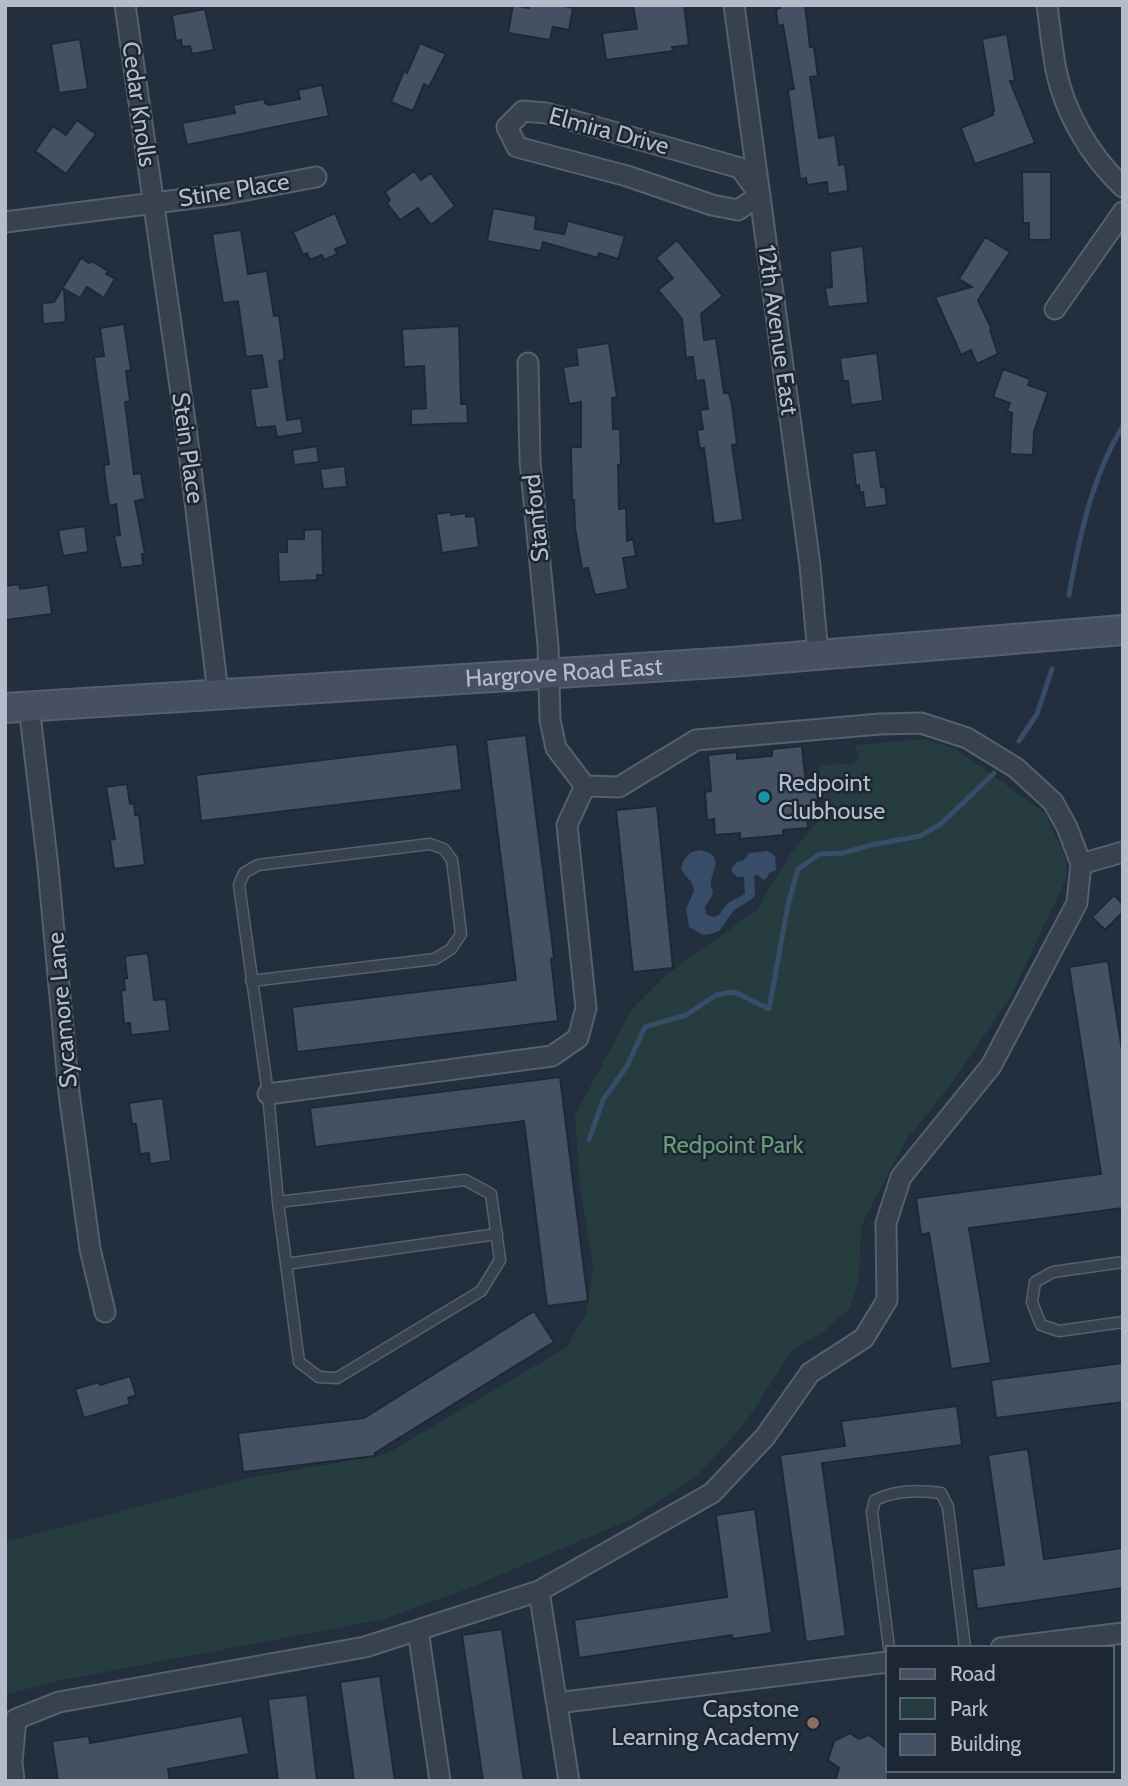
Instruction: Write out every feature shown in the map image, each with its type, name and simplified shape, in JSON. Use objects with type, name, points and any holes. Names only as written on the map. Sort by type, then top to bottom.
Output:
[{"type":"main road","name":"Hargrove Road East","points":[[17,707],[732,662],[1123,630]]},
{"type":"street","name":"Cedar Knolls","points":[[125,5],[153,203]]},
{"type":"street","name":"12th Avenue East","points":[[734,5],[810,565],[818,654]]},
{"type":"street","points":[[1047,5],[1056,73],[1072,116],[1082,136],[1109,174],[1123,187]]},
{"type":"street","name":"Elmira Drive","points":[[523,111],[559,116],[740,168],[760,195],[738,210],[712,205],[627,176],[517,147],[507,127],[523,111]]},
{"type":"street","name":"Stine Place","points":[[5,222],[225,194],[316,177]]},
{"type":"street","name":"Stein Place","points":[[153,203],[202,547],[218,693]]},
{"type":"street","points":[[1055,309],[1123,212]]},
{"type":"street","name":"Stanford","points":[[528,363],[530,461],[550,673],[550,720],[556,748],[585,786]]},
{"type":"street","name":"Sycamore Lane","points":[[17,707],[48,867],[69,1093],[90,1249],[105,1312]]},
{"type":"street","points":[[14,1781],[12,1762],[16,1720],[59,1702],[365,1647],[539,1591],[712,1493],[765,1437],[810,1373],[864,1338],[887,1300],[886,1223],[901,1177],[991,1066],[1077,904],[1081,864],[1067,827],[1053,802],[1016,768],[967,738],[921,723],[696,740],[619,787],[585,786],[567,825],[586,1007],[578,1038],[552,1056],[268,1094]]},
{"type":"street","points":[[1081,864],[1123,852]]},
{"type":"street","points":[[539,1591],[569,1781]]},
{"type":"street","points":[[418,1630],[440,1781]]},
{"type":"street","points":[[1017,1646],[1123,1633]]},
{"type":"street","points":[[557,1703],[886,1662]]},
{"type":"lane","points":[[251,981],[435,959],[452,949],[461,933],[452,860],[444,849],[429,844],[258,865],[244,873],[239,885],[251,981],[268,1094],[278,1202],[299,1362],[318,1377],[337,1378],[481,1291],[500,1260],[491,1194],[465,1180],[278,1202]]},
{"type":"lane","points":[[286,1264],[497,1234]]},
{"type":"lane","points":[[1123,1262],[1053,1272],[1035,1282],[1032,1302],[1041,1325],[1059,1331],[1123,1322]]},
{"type":"lane","points":[[889,1646],[872,1512],[875,1500],[889,1493],[924,1490],[942,1493],[948,1507],[965,1646]]},
{"type":"green space","name":"Redpoint Park","points":[[927,739],[956,749],[1045,813],[1066,858],[1066,879],[1011,996],[955,1079],[906,1140],[861,1226],[859,1279],[849,1309],[823,1332],[792,1351],[745,1423],[696,1477],[632,1519],[467,1589],[384,1619],[57,1681],[5,1695],[5,1542],[244,1479],[386,1454],[567,1347],[587,1311],[593,1265],[580,1186],[575,1115],[632,1009],[666,975],[757,910],[791,853],[824,814],[819,765],[851,764],[859,759],[855,745]]},
{"type":"water","points":[[701,850],[715,859],[711,884],[713,894],[705,907],[706,914],[712,917],[718,916],[728,903],[745,894],[744,877],[737,877],[732,868],[749,853],[768,851],[775,856],[776,870],[763,880],[758,875],[754,876],[753,898],[735,909],[719,931],[703,935],[689,927],[686,909],[694,891],[692,883],[681,870],[687,856]]},
{"type":"building","points":[[513,5],[529,8],[529,5],[559,5],[573,8],[569,30],[553,27],[550,40],[508,33]]},
{"type":"building","points":[[633,5],[684,5],[689,45],[672,47],[673,51],[606,60],[602,33],[637,29]]},
{"type":"building","points":[[780,5],[805,5],[810,47],[814,47],[818,76],[810,77],[819,138],[835,135],[839,165],[845,164],[848,191],[828,194],[827,182],[807,185],[806,178],[800,179],[788,90],[794,89],[783,25],[778,26],[776,9],[780,8]]},
{"type":"building","points":[[205,9],[214,50],[192,54],[190,46],[182,47],[181,40],[176,41],[172,15]]},
{"type":"building","points":[[1007,34],[1015,81],[1010,81],[1035,143],[975,164],[961,128],[993,115],[994,111],[982,39]]},
{"type":"building","points":[[80,39],[88,89],[59,93],[51,44]]},
{"type":"building","points":[[420,43],[446,54],[429,87],[424,84],[413,111],[391,102]]},
{"type":"building","points":[[322,85],[329,116],[187,145],[182,123],[235,113],[233,105],[264,99],[269,105],[300,99],[298,90]]},
{"type":"building","points":[[77,120],[96,134],[66,174],[35,151],[53,126],[66,135]]},
{"type":"building","points":[[414,171],[421,180],[431,173],[455,206],[431,225],[418,208],[400,220],[387,203],[390,200],[385,192]]},
{"type":"building","points":[[1022,172],[1051,172],[1051,240],[1029,240],[1029,223],[1023,223]]},
{"type":"building","points":[[493,208],[536,216],[535,229],[564,234],[568,221],[625,236],[618,259],[599,253],[598,258],[543,242],[541,251],[487,241]]},
{"type":"building","points":[[335,213],[348,244],[335,249],[337,254],[324,260],[322,255],[310,260],[307,253],[303,255],[293,232]]},
{"type":"building","points":[[241,230],[248,274],[267,271],[274,316],[279,315],[284,360],[279,361],[287,420],[301,418],[303,433],[277,437],[275,426],[256,428],[250,389],[267,387],[262,355],[246,357],[238,301],[223,303],[212,234]]},
{"type":"building","points":[[985,237],[1010,252],[978,300],[992,330],[998,354],[977,364],[971,350],[961,355],[935,297],[972,287],[959,279]]},
{"type":"building","points":[[677,240],[723,296],[701,314],[704,340],[716,338],[724,393],[729,393],[732,405],[737,444],[732,445],[743,520],[714,524],[704,448],[700,449],[697,430],[703,429],[700,410],[708,409],[704,380],[696,381],[693,357],[686,358],[682,319],[658,290],[673,278],[656,258]]},
{"type":"building","points":[[863,246],[868,303],[828,307],[825,288],[832,287],[830,251]]},
{"type":"building","points":[[81,258],[108,271],[106,274],[115,279],[104,298],[87,287],[80,298],[64,289],[66,322],[43,324],[42,303],[54,302]]},
{"type":"building","points":[[124,324],[131,370],[126,371],[130,401],[125,402],[134,474],[141,473],[145,499],[135,501],[145,554],[142,554],[143,565],[121,568],[114,536],[120,535],[116,504],[109,506],[105,478],[104,465],[109,464],[94,357],[104,356],[100,328]]},
{"type":"building","points":[[459,326],[461,404],[467,404],[468,423],[411,425],[411,409],[426,408],[424,366],[404,367],[402,329]]},
{"type":"building","points":[[609,343],[617,397],[612,398],[613,429],[620,429],[619,509],[626,508],[627,541],[633,539],[636,556],[623,558],[628,589],[595,595],[588,568],[582,569],[572,500],[571,447],[581,447],[581,402],[569,404],[563,367],[578,365],[576,348]]},
{"type":"building","points":[[877,353],[883,401],[851,405],[848,381],[843,381],[840,358]]},
{"type":"building","points":[[1003,369],[1030,379],[1028,385],[1048,392],[1034,432],[1033,455],[1010,454],[1012,413],[1007,411],[1010,403],[993,397]]},
{"type":"building","points":[[317,446],[319,462],[294,465],[292,450]]},
{"type":"building","points":[[876,450],[881,487],[885,487],[887,505],[865,508],[863,492],[860,493],[859,485],[856,486],[852,453]]},
{"type":"building","points":[[345,466],[347,487],[323,489],[320,469]]},
{"type":"building","points":[[450,512],[451,515],[466,513],[466,517],[475,516],[479,547],[442,553],[436,514]]},
{"type":"building","points":[[85,526],[88,552],[63,556],[58,530]]},
{"type":"building","points":[[322,529],[323,575],[317,575],[317,580],[279,582],[278,552],[287,552],[287,539],[304,539],[304,530]]},
{"type":"building","points":[[19,584],[20,589],[48,585],[52,614],[5,620],[5,586]]},
{"type":"building","points":[[526,735],[554,958],[551,959],[558,1021],[297,1052],[292,1007],[516,980],[486,740]]},
{"type":"building","points":[[457,744],[462,790],[201,821],[196,775]]},
{"type":"building","name":"Redpoint Clubhouse","points":[[802,746],[806,784],[816,783],[819,810],[807,811],[808,828],[783,830],[783,835],[740,839],[740,833],[715,835],[714,819],[707,820],[705,792],[711,791],[708,755],[737,752],[737,759],[772,756],[772,749]]},
{"type":"building","points":[[127,784],[130,804],[134,803],[135,815],[139,815],[145,865],[114,869],[110,840],[115,839],[106,787]]},
{"type":"building","points":[[657,806],[673,968],[633,972],[616,810]]},
{"type":"building","points":[[1114,895],[1123,904],[1123,912],[1105,930],[1092,917]]},
{"type":"building","points":[[148,953],[154,1000],[166,999],[170,1031],[131,1035],[130,1023],[124,1024],[121,991],[125,990],[124,979],[127,978],[125,956]]},
{"type":"building","points":[[1108,961],[1123,1057],[1123,1208],[969,1228],[991,1363],[951,1369],[929,1233],[921,1235],[916,1198],[1101,1174],[1069,967]]},
{"type":"building","points":[[560,1077],[588,1301],[547,1306],[524,1121],[315,1147],[310,1108]]},
{"type":"building","points":[[163,1098],[171,1161],[150,1164],[149,1153],[140,1154],[136,1124],[132,1124],[129,1103]]},
{"type":"building","points":[[534,1311],[554,1342],[375,1453],[375,1456],[243,1472],[238,1433],[364,1418]]},
{"type":"building","points":[[1123,1363],[1123,1402],[996,1418],[991,1380]]},
{"type":"building","points":[[130,1376],[136,1395],[128,1398],[130,1404],[84,1418],[75,1389]]},
{"type":"building","points":[[957,1406],[962,1445],[822,1463],[846,1636],[806,1642],[780,1455],[845,1446],[841,1421]]},
{"type":"building","points":[[1028,1449],[1044,1559],[1123,1548],[1123,1588],[977,1609],[972,1569],[1004,1565],[988,1455]]},
{"type":"building","points":[[755,1509],[772,1633],[733,1639],[732,1635],[579,1658],[574,1620],[727,1597],[716,1515]]},
{"type":"building","points":[[502,1629],[524,1781],[483,1781],[462,1635]]},
{"type":"building","points":[[380,1676],[395,1781],[354,1781],[340,1682]]},
{"type":"building","points":[[307,1695],[317,1781],[278,1781],[268,1699]]},
{"type":"building","points":[[242,1716],[249,1754],[168,1769],[170,1781],[58,1781],[52,1741],[89,1736],[90,1743]]},
{"type":"building","points":[[850,1733],[859,1739],[869,1735],[886,1748],[888,1781],[835,1781],[839,1768],[828,1760],[834,1741]]},
{"type":"waterway","points":[[1069,595],[1082,530],[1095,486],[1123,426]]},
{"type":"waterway","points":[[1019,741],[1037,714],[1052,669]]},
{"type":"waterway","points":[[589,1140],[603,1100],[627,1066],[645,1027],[686,1015],[716,995],[734,992],[769,1009],[788,905],[798,869],[820,854],[843,853],[920,836],[941,824],[994,773]]},
{"type":"place","name":"Redpoint Clubhouse","points":[[764,797]]},
{"type":"place","name":"Capstone Learning Academy","points":[[813,1723]]}]
